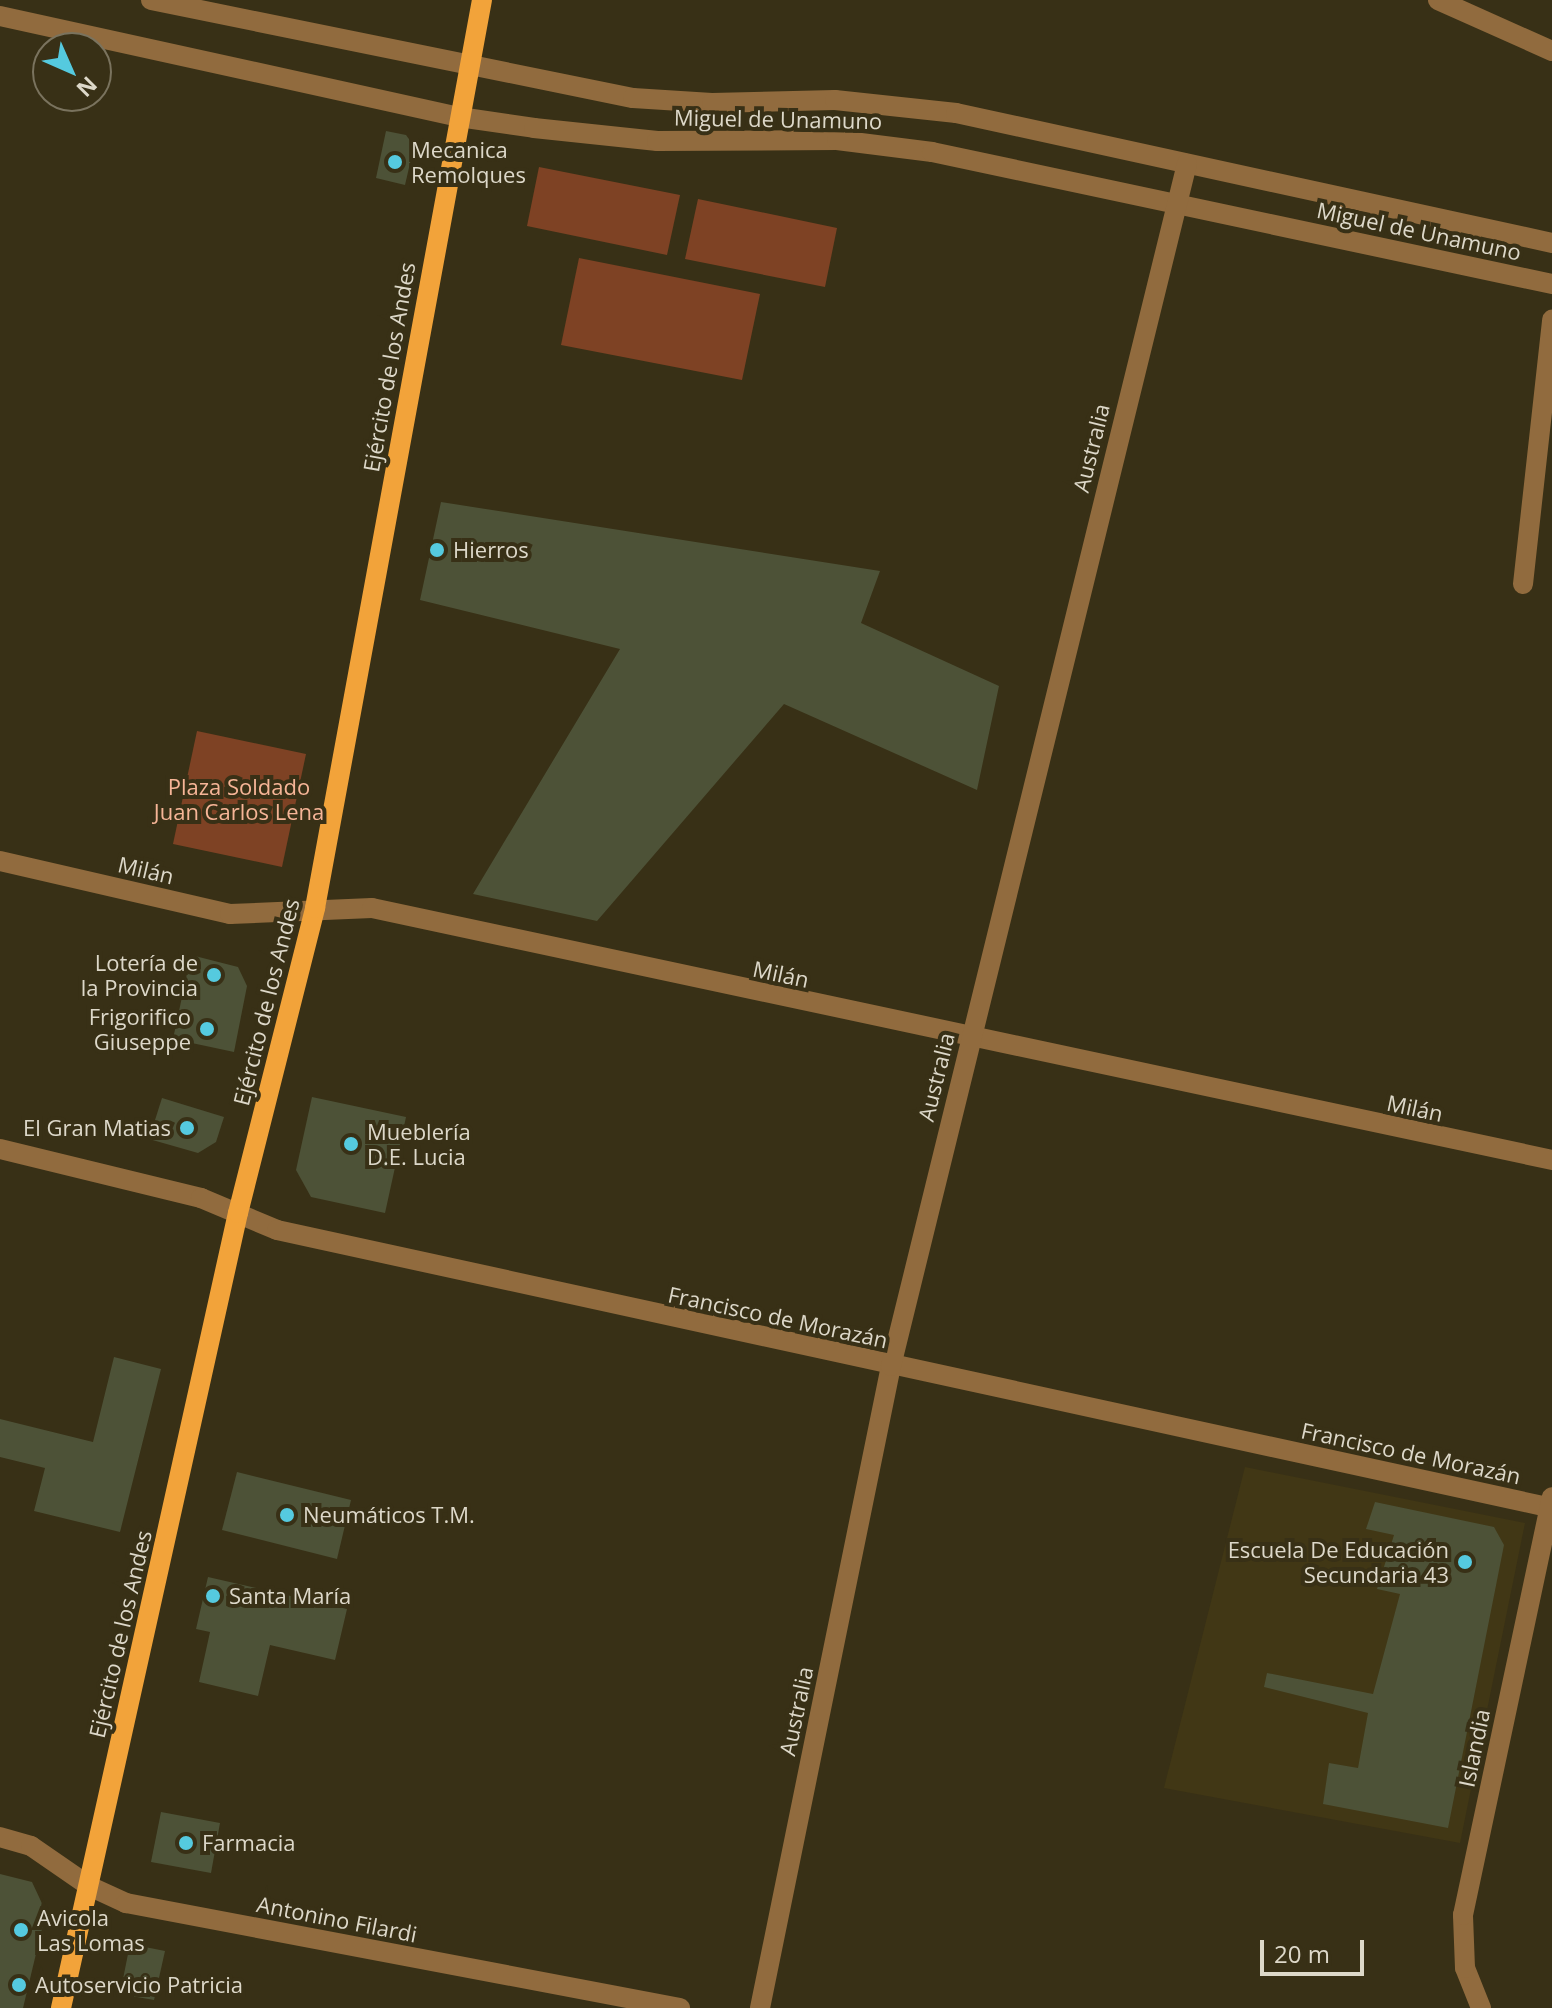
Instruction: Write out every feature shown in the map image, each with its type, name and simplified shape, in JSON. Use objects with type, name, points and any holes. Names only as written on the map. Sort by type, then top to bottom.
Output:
[{"type":"main road","name":"Ejército de los Andes","points":[[61,2008],[238,1213],[315,908],[482,0]]},
{"type":"street","name":"Miguel de Unamuno","points":[[151,0],[468,67],[633,98],[901,103],[1552,243]]},
{"type":"street","points":[[1438,0],[1552,51]]},
{"type":"street","name":"Miguel de Unamuno","points":[[0,16],[459,117],[657,141],[883,144],[1552,284]]},
{"type":"street","name":"Australia","points":[[760,2008],[891,1366],[1187,164]]},
{"type":"street","points":[[1523,584],[1552,320]]},
{"type":"street","name":"Milán","points":[[0,861],[230,914],[315,908],[372,908],[970,1040],[1552,1160]]},
{"type":"street","name":"Francisco de Morazán","points":[[0,1149],[201,1198],[277,1230],[891,1366],[1551,1504]]},
{"type":"street","name":"Islandia","points":[[1481,2008],[1465,1968],[1463,1915],[1551,1504]]},
{"type":"street","name":"Antonino Filardi","points":[[0,1837],[31,1846],[89,1886],[155,1909],[680,2008]]},
{"type":"shaded area","points":[[1245,1467],[1525,1523],[1460,1843],[1164,1788]]},
{"type":"green space","points":[[539,167],[680,195],[667,255],[527,226]]},
{"type":"green space","points":[[698,199],[837,228],[825,287],[685,259]]},
{"type":"green space","points":[[579,258],[760,294],[742,380],[561,345]]},
{"type":"green space","name":"Plaza Soldado Juan Carlos Lena","points":[[197,731],[306,754],[282,867],[173,844]]},
{"type":"building","name":"Mecanica Remolques","points":[[386,131],[406,135],[414,146],[405,185],[376,178]]},
{"type":"building","points":[[441,502],[880,571],[861,623],[999,686],[977,790],[784,704],[597,921],[473,894],[620,649],[420,600]]},
{"type":"building","points":[[191,955],[238,967],[247,986],[234,1052],[173,1039]]},
{"type":"building","name":"Mueblería D.E. Lucia","points":[[312,1097],[406,1117],[385,1213],[311,1197],[296,1170]]},
{"type":"building","name":"El Gran Matias","points":[[162,1098],[224,1117],[216,1142],[198,1153],[149,1139]]},
{"type":"building","points":[[114,1357],[161,1369],[120,1532],[34,1511],[45,1468],[0,1457],[0,1419],[93,1442]]},
{"type":"building","name":"Neumáticos T.M.","points":[[237,1472],[351,1500],[337,1559],[222,1530]]},
{"type":"building","points":[[1375,1502],[1494,1527],[1504,1545],[1448,1828],[1323,1804],[1329,1763],[1358,1768],[1368,1713],[1264,1687],[1267,1673],[1373,1694],[1400,1594],[1377,1589],[1394,1535],[1366,1529]]},
{"type":"building","points":[[208,1577],[347,1609],[335,1660],[270,1645],[258,1696],[199,1682],[210,1632],[196,1629]]},
{"type":"building","name":"Farmacia","points":[[161,1812],[220,1823],[211,1873],[151,1862]]},
{"type":"building","name":"Avicola Las Lomas","points":[[0,1874],[32,1882],[46,1912],[23,2008],[0,2008]]},
{"type":"building","points":[[130,1944],[165,1951],[154,2000],[120,1994]]},
{"type":"place","name":"Mecanica Remolques","points":[[395,162]]},
{"type":"place","name":"Hierros","points":[[437,550]]},
{"type":"place","name":"Lotería de la Provincia","points":[[214,975]]},
{"type":"place","name":"Frigorifico Giuseppe","points":[[207,1029]]},
{"type":"place","name":"El Gran Matias","points":[[187,1128]]},
{"type":"place","name":"Mueblería D.E. Lucia","points":[[351,1144]]},
{"type":"place","name":"Neumáticos T.M.","points":[[287,1515]]},
{"type":"place","name":"Escuela De Educación Secundaria 43","points":[[1465,1562]]},
{"type":"place","name":"Santa María","points":[[213,1596]]},
{"type":"place","name":"Farmacia","points":[[186,1843]]},
{"type":"place","name":"Avicola Las Lomas","points":[[21,1930]]},
{"type":"place","name":"Autoservicio Patricia","points":[[19,1985]]}]
